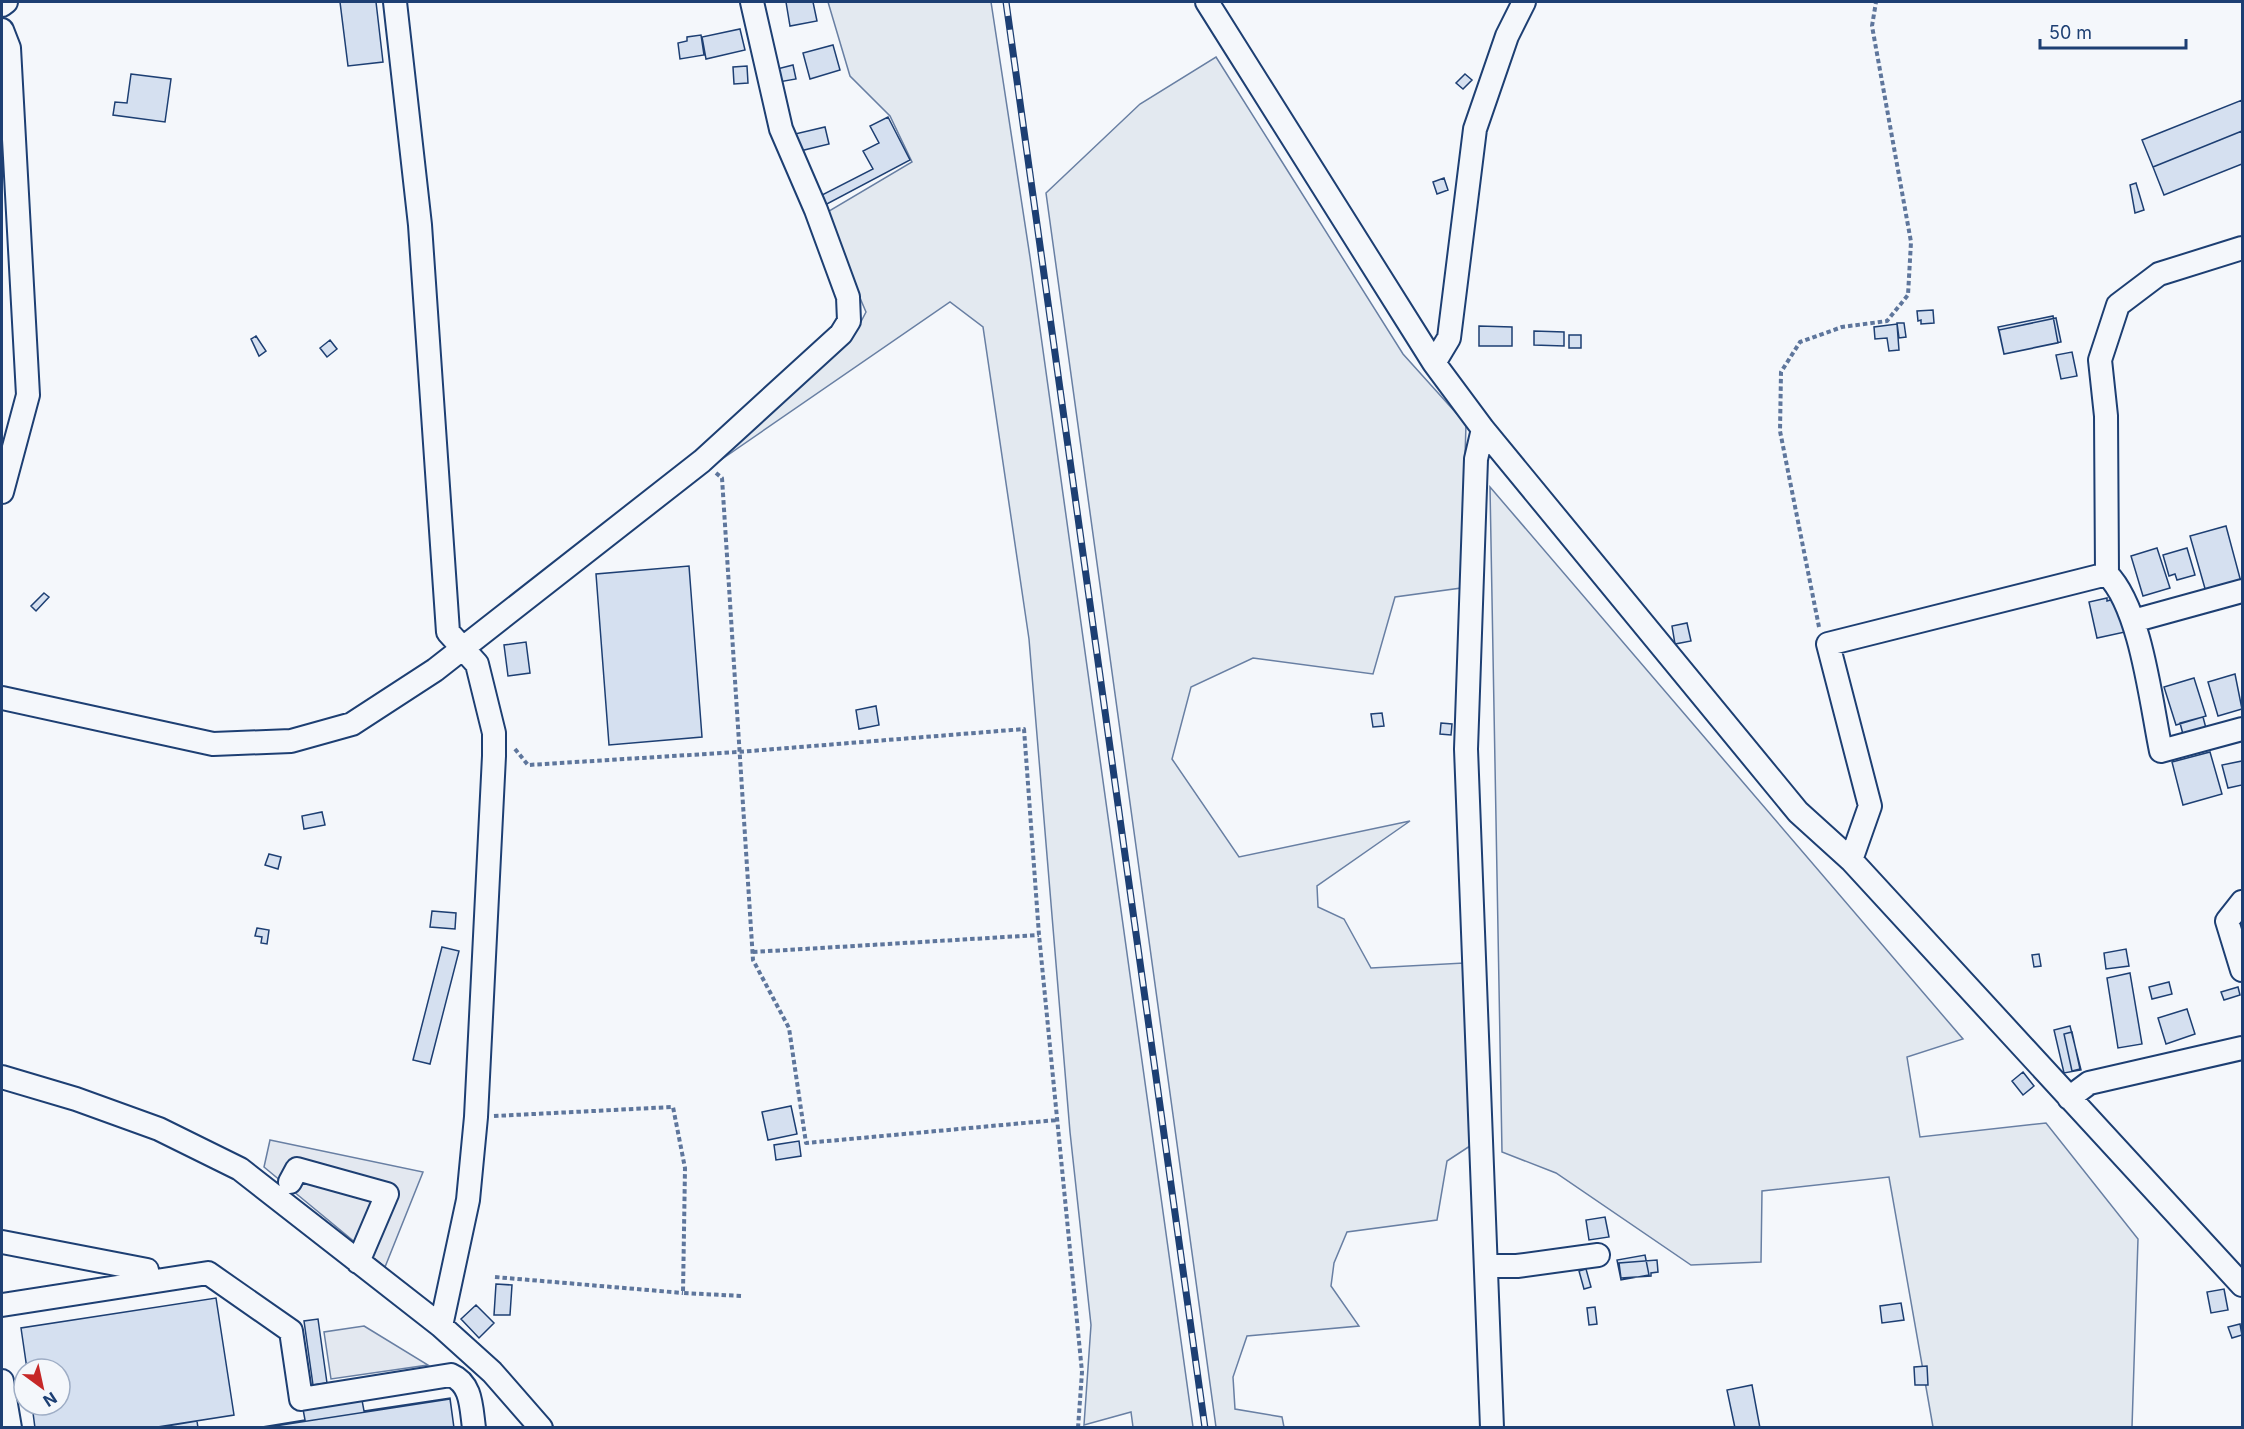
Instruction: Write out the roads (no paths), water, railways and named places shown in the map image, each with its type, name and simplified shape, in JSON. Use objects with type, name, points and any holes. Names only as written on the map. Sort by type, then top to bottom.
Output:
[{"type":"street","points":[[2,4],[6,2]]},
{"type":"street","points":[[395,2],[420,225],[448,632],[477,664],[494,733],[476,1117],[468,1200],[441,1326]]},
{"type":"street","points":[[2,698],[213,744],[291,741],[352,724],[435,670],[702,461],[841,334],[849,321],[848,297],[816,210],[781,129],[752,2]]},
{"type":"street","points":[[1207,2],[1434,363],[1483,429],[1798,812],[1851,860],[2242,1285]]},
{"type":"street","points":[[1434,363],[1449,338],[1475,129],[1507,36],[1524,2]]},
{"type":"street","points":[[2,30],[9,48],[28,395],[2,492]]},
{"type":"street","points":[[2242,248],[2159,274],[2118,304],[2100,360],[2106,416],[2107,574],[2114,581],[2133,621],[2161,751],[2242,729]]},
{"type":"street","points":[[1483,429],[1476,459],[1466,749],[1492,1428]]},
{"type":"street","points":[[1851,860],[1870,806],[1828,644],[2107,574]]},
{"type":"street","points":[[2133,621],[2242,591]]},
{"type":"street","points":[[2242,902],[2227,921],[2242,970]]},
{"type":"street","points":[[2069,1098],[2089,1083],[2242,1048]]},
{"type":"street","points":[[2,1077],[76,1099],[159,1129],[240,1169],[441,1326],[492,1372],[542,1428]]},
{"type":"street","points":[[290,1182],[297,1169],[387,1194],[358,1262]]},
{"type":"street","points":[[2,1242],[147,1270],[149,1282]]},
{"type":"street","points":[[1486,1266],[1517,1266],[1598,1255]]},
{"type":"street","points":[[2,1305],[208,1273],[291,1331],[301,1399],[451,1375],[460,1378],[467,1389],[474,1428]]},
{"type":"street","points":[[2,1381],[10,1428]]},
{"type":"railway","points":[[1006,2],[1205,1428]]}]
